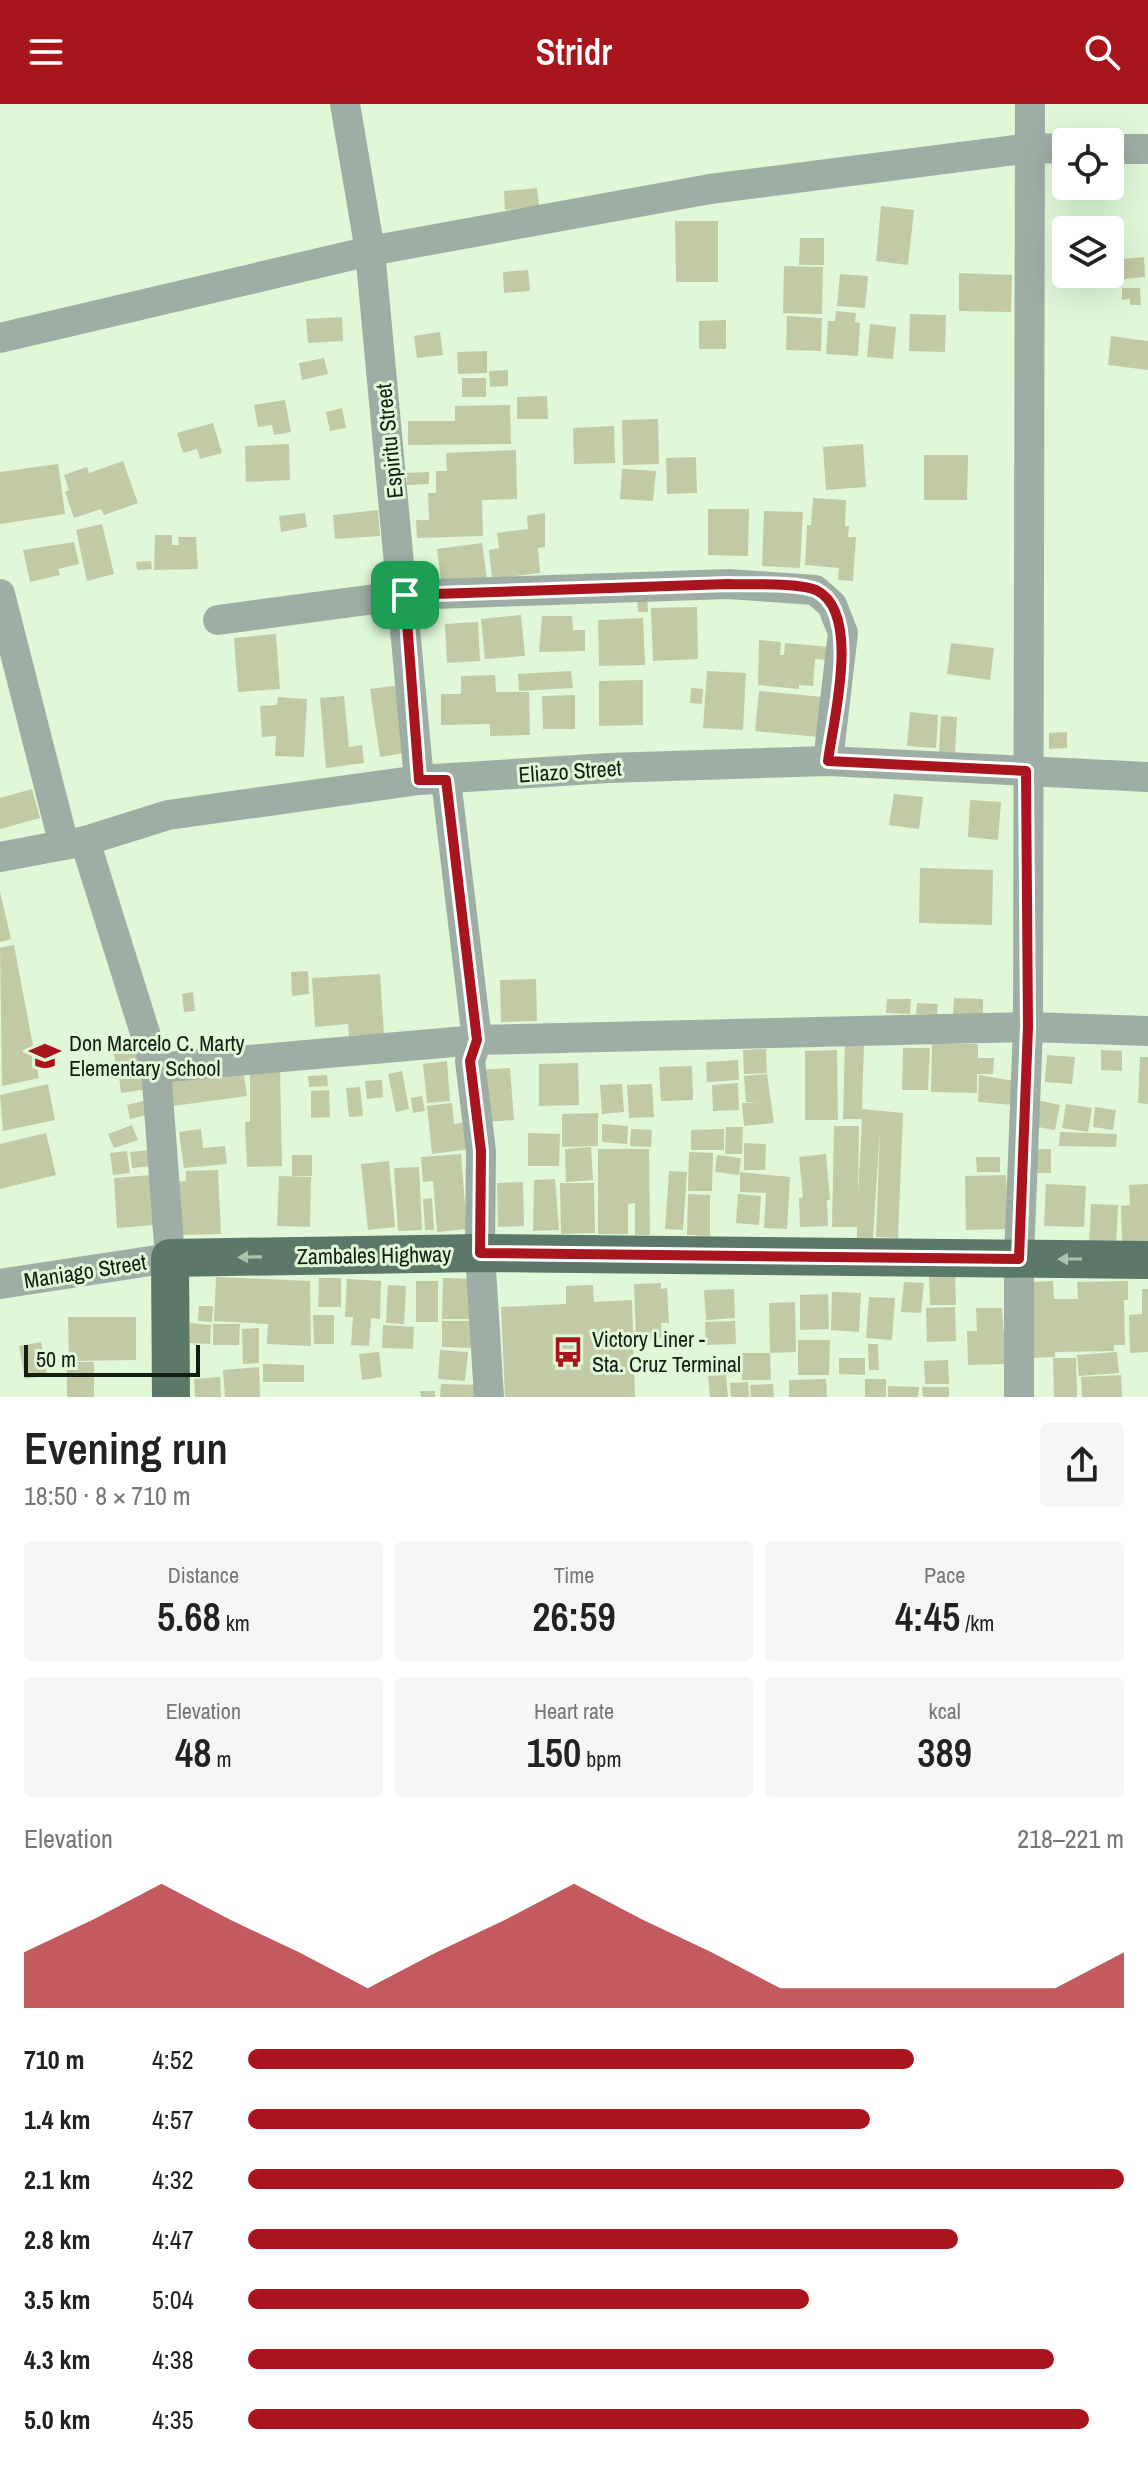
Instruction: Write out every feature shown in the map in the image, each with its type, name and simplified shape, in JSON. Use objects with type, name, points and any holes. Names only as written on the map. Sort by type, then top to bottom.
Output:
[{"type":"main road","name":"Zambales Highway","points":[[170,1258],[480,1253],[1148,1260]]},
{"type":"main road","points":[[170,1258],[171,1397]]},
{"type":"street","name":"Espiritu Street","points":[[345,104],[370,251],[405,595],[477,1040],[470,1061],[481,1151],[480,1253],[489,1397]]},
{"type":"street","points":[[1019,1397],[1019,1259],[1028,1027],[1026,771],[1030,104]]},
{"type":"street","points":[[0,338],[370,251],[710,189],[1030,148],[1052,149]]},
{"type":"street","points":[[1124,149],[1148,149]]},
{"type":"street","points":[[218,620],[405,595],[728,584],[815,590],[832,605],[843,633],[828,761]]},
{"type":"street","points":[[0,594],[74,843],[156,1068],[170,1258]]},
{"type":"street","name":"Eliazo Street","points":[[0,857],[74,843],[168,815],[433,780],[608,768],[828,761],[1148,777]]},
{"type":"street","points":[[156,1068],[477,1040],[1028,1027],[1148,1031]]},
{"type":"street","name":"Maniago Street","points":[[0,1284],[170,1258]]},
{"type":"building","points":[[537,188],[539,206],[505,210],[504,191]]},
{"type":"building","points":[[881,206],[914,210],[908,265],[876,261]]},
{"type":"building","points":[[675,221],[718,221],[718,282],[676,282]]},
{"type":"building","points":[[800,238],[824,238],[824,265],[799,265]]},
{"type":"building","points":[[1144,257],[1145,277],[1124,279],[1124,259]]},
{"type":"building","points":[[784,266],[823,267],[822,314],[783,313]]},
{"type":"building","points":[[528,270],[530,291],[504,293],[503,272]]},
{"type":"building","points":[[959,273],[1012,275],[1011,312],[959,311]]},
{"type":"building","points":[[840,274],[868,276],[865,308],[837,306]]},
{"type":"building","points":[[1122,288],[1140,288],[1141,305],[1130,305],[1130,299],[1122,300]]},
{"type":"building","points":[[836,311],[856,313],[855,322],[860,323],[858,356],[826,354],[828,321],[835,321]]},
{"type":"building","points":[[910,314],[946,315],[945,352],[909,351]]},
{"type":"building","points":[[787,316],[822,318],[821,351],[786,350]]},
{"type":"building","points":[[342,317],[343,341],[308,343],[306,319]]},
{"type":"building","points":[[726,320],[726,349],[699,349],[699,321]]},
{"type":"building","points":[[870,324],[896,327],[893,359],[867,357]]},
{"type":"building","points":[[440,332],[443,355],[417,358],[414,336]]},
{"type":"building","points":[[1111,336],[1148,341],[1148,370],[1108,365]]},
{"type":"building","points":[[487,351],[487,373],[458,374],[457,352]]},
{"type":"building","points":[[324,358],[328,374],[302,380],[299,363]]},
{"type":"building","points":[[508,370],[508,386],[490,387],[489,371]]},
{"type":"building","points":[[462,378],[486,378],[486,397],[462,397]]},
{"type":"building","points":[[547,396],[548,419],[517,419],[517,397]]},
{"type":"building","points":[[285,400],[291,432],[274,435],[272,425],[258,427],[254,405]]},
{"type":"building","points":[[510,405],[511,444],[408,445],[408,421],[455,421],[455,406]]},
{"type":"building","points":[[342,408],[346,428],[330,431],[326,412]]},
{"type":"building","points":[[658,419],[659,464],[623,465],[622,420]]},
{"type":"building","points":[[213,423],[222,453],[200,459],[197,449],[183,453],[177,433]]},
{"type":"building","points":[[614,426],[615,463],[574,464],[573,428]]},
{"type":"building","points":[[289,444],[290,480],[246,482],[245,446]]},
{"type":"building","points":[[863,444],[866,487],[826,490],[823,447]]},
{"type":"building","points":[[516,450],[517,499],[482,500],[483,536],[417,538],[416,520],[429,520],[428,493],[436,493],[436,471],[447,471],[446,453]]},
{"type":"building","points":[[924,455],[968,455],[967,500],[924,500]]},
{"type":"building","points":[[696,457],[697,493],[667,494],[666,458]]},
{"type":"building","points":[[123,461],[138,503],[104,515],[101,509],[74,518],[65,492],[69,490],[64,475],[87,467],[89,473]]},
{"type":"building","points":[[58,464],[65,514],[0,524],[0,472]]},
{"type":"building","points":[[622,469],[656,471],[653,501],[620,499]]},
{"type":"building","points":[[429,472],[429,484],[407,485],[407,473]]},
{"type":"building","points":[[813,498],[846,500],[845,526],[849,526],[848,537],[856,537],[853,581],[838,580],[839,568],[805,565],[807,525],[811,525]]},
{"type":"building","points":[[708,509],[749,509],[748,556],[708,555]]},
{"type":"building","points":[[378,510],[380,536],[335,539],[333,515]]},
{"type":"building","points":[[764,511],[803,512],[800,568],[762,566]]},
{"type":"building","points":[[305,513],[307,527],[281,532],[279,516]]},
{"type":"building","points":[[545,513],[545,547],[538,548],[540,573],[492,579],[489,550],[499,548],[497,533],[528,529],[527,516]]},
{"type":"building","points":[[102,524],[114,574],[87,581],[76,530]]},
{"type":"building","points":[[155,535],[172,535],[172,545],[179,545],[178,537],[196,537],[198,569],[154,570]]},
{"type":"building","points":[[74,542],[79,564],[58,569],[60,575],[30,582],[23,550]]},
{"type":"building","points":[[482,543],[487,580],[442,587],[437,549]]},
{"type":"building","points":[[151,561],[152,569],[137,570],[136,562]]},
{"type":"building","points":[[647,595],[648,612],[638,612],[637,596]]},
{"type":"building","points":[[697,607],[698,659],[653,661],[651,608]]},
{"type":"building","points":[[521,615],[525,656],[485,659],[481,619]]},
{"type":"building","points":[[542,616],[572,616],[573,630],[585,630],[585,651],[539,652]]},
{"type":"building","points":[[643,618],[645,665],[599,666],[598,620]]},
{"type":"building","points":[[478,622],[480,661],[447,663],[445,624]]},
{"type":"building","points":[[276,634],[280,689],[238,692],[234,638]]},
{"type":"building","points":[[759,640],[781,642],[780,655],[784,655],[785,643],[830,647],[829,660],[815,659],[813,686],[799,685],[799,689],[758,685]]},
{"type":"building","points":[[951,643],[994,648],[990,680],[947,674]]},
{"type":"building","points":[[571,671],[573,688],[519,691],[518,674]]},
{"type":"building","points":[[707,671],[746,673],[743,730],[703,728]]},
{"type":"building","points":[[495,675],[496,692],[529,692],[530,735],[490,736],[490,724],[441,725],[441,694],[461,694],[461,676]]},
{"type":"building","points":[[643,680],[643,725],[599,726],[599,681]]},
{"type":"building","points":[[400,685],[410,752],[380,757],[370,689]]},
{"type":"building","points":[[691,688],[703,689],[702,704],[690,703]]},
{"type":"building","points":[[759,691],[823,697],[819,737],[755,731]]},
{"type":"building","points":[[575,695],[575,729],[543,729],[542,696]]},
{"type":"building","points":[[344,696],[349,747],[362,745],[364,763],[326,768],[320,698]]},
{"type":"building","points":[[278,697],[307,699],[304,757],[275,756],[276,736],[262,737],[260,706],[277,705]]},
{"type":"building","points":[[910,712],[938,715],[936,748],[907,746]]},
{"type":"building","points":[[941,716],[957,717],[955,753],[939,752]]},
{"type":"building","points":[[1067,732],[1067,748],[1049,749],[1049,733]]},
{"type":"building","points":[[32,789],[40,818],[0,829],[0,798]]},
{"type":"building","points":[[894,794],[923,797],[919,829],[889,825]]},
{"type":"building","points":[[970,800],[1001,802],[998,840],[968,837]]},
{"type":"building","points":[[920,868],[993,870],[992,925],[919,923]]},
{"type":"building","points":[[0,892],[11,939],[0,942]]},
{"type":"building","points":[[14,945],[39,1078],[2,1086],[0,948]]},
{"type":"building","points":[[308,971],[309,994],[292,996],[291,972]]},
{"type":"building","points":[[380,974],[384,1034],[349,1036],[348,1024],[315,1027],[312,978]]},
{"type":"building","points":[[536,979],[537,1021],[501,1022],[500,980]]},
{"type":"building","points":[[193,992],[195,1011],[184,1012],[182,994]]},
{"type":"building","points":[[954,998],[983,999],[983,1015],[953,1014]]},
{"type":"building","points":[[887,999],[911,999],[910,1014],[886,1013]]},
{"type":"building","points":[[917,1003],[938,1004],[937,1015],[916,1014]]},
{"type":"building","points":[[845,1041],[864,1042],[862,1109],[903,1113],[898,1238],[876,1237],[880,1128],[873,1238],[857,1238],[857,1227],[832,1227],[834,1126],[859,1126],[858,1197],[862,1119],[843,1119]]},
{"type":"building","points":[[932,1044],[978,1044],[978,1058],[994,1058],[993,1074],[977,1074],[977,1093],[931,1092]]},
{"type":"building","points":[[142,1048],[146,1067],[117,1073],[114,1054]]},
{"type":"building","points":[[903,1048],[930,1048],[928,1090],[902,1090]]},
{"type":"building","points":[[766,1049],[767,1073],[744,1074],[743,1050]]},
{"type":"building","points":[[837,1050],[838,1120],[805,1120],[805,1051]]},
{"type":"building","points":[[1101,1050],[1122,1051],[1122,1071],[1101,1070]]},
{"type":"building","points":[[1047,1055],[1075,1057],[1072,1084],[1045,1082]]},
{"type":"building","points":[[1140,1057],[1148,1057],[1148,1104],[1138,1103]]},
{"type":"building","points":[[738,1060],[739,1080],[707,1082],[706,1062]]},
{"type":"building","points":[[447,1061],[450,1101],[427,1103],[423,1064]]},
{"type":"building","points":[[578,1063],[579,1105],[539,1106],[539,1064]]},
{"type":"building","points":[[692,1066],[693,1100],[661,1101],[659,1067]]},
{"type":"building","points":[[250,1068],[280,1068],[282,1166],[247,1167],[245,1122],[250,1122]]},
{"type":"building","points":[[510,1068],[514,1120],[483,1122],[480,1070]]},
{"type":"building","points":[[243,1069],[247,1096],[173,1106],[170,1079]]},
{"type":"building","points":[[145,1071],[148,1089],[121,1093],[119,1076]]},
{"type":"building","points":[[402,1071],[409,1109],[396,1112],[388,1074]]},
{"type":"building","points":[[767,1074],[774,1123],[744,1126],[742,1103],[760,1102],[746,1102],[744,1076]]},
{"type":"building","points":[[327,1075],[328,1086],[309,1087],[308,1076]]},
{"type":"building","points":[[979,1075],[1014,1081],[1013,1105],[978,1102]]},
{"type":"building","points":[[382,1080],[383,1097],[367,1099],[365,1081]]},
{"type":"building","points":[[738,1083],[739,1110],[713,1111],[712,1085]]},
{"type":"building","points":[[48,1084],[55,1120],[3,1131],[0,1095]]},
{"type":"building","points":[[622,1084],[624,1112],[602,1114],[600,1085]]},
{"type":"building","points":[[652,1084],[654,1117],[629,1118],[627,1085]]},
{"type":"building","points":[[360,1087],[363,1116],[349,1117],[346,1088]]},
{"type":"building","points":[[329,1090],[330,1117],[311,1118],[311,1091]]},
{"type":"building","points":[[422,1096],[425,1111],[413,1113],[411,1098]]},
{"type":"building","points":[[147,1100],[150,1114],[130,1119],[127,1105]]},
{"type":"building","points":[[1037,1100],[1060,1105],[1055,1130],[1032,1126]]},
{"type":"building","points":[[452,1103],[454,1124],[467,1122],[470,1149],[432,1154],[427,1106]]},
{"type":"building","points":[[1066,1104],[1092,1108],[1088,1132],[1062,1128]]},
{"type":"building","points":[[1095,1107],[1116,1110],[1113,1130],[1093,1127]]},
{"type":"building","points":[[598,1113],[598,1146],[562,1147],[562,1114]]},
{"type":"building","points":[[602,1124],[628,1126],[627,1144],[602,1142]]},
{"type":"building","points":[[132,1125],[138,1140],[114,1148],[108,1134]]},
{"type":"building","points":[[726,1127],[743,1127],[742,1154],[725,1154]]},
{"type":"building","points":[[201,1129],[203,1148],[225,1146],[227,1164],[184,1168],[179,1132]]},
{"type":"building","points":[[631,1129],[652,1130],[651,1147],[630,1146]]},
{"type":"building","points":[[724,1129],[724,1150],[691,1150],[691,1130]]},
{"type":"building","points":[[1060,1132],[1117,1134],[1116,1147],[1059,1146]]},
{"type":"building","points":[[46,1133],[56,1175],[0,1189],[0,1144]]},
{"type":"building","points":[[528,1133],[560,1134],[559,1166],[528,1166]]},
{"type":"building","points":[[744,1143],[766,1144],[765,1170],[744,1170]]},
{"type":"building","points":[[591,1147],[593,1180],[566,1182],[565,1149]]},
{"type":"building","points":[[598,1149],[649,1149],[650,1235],[635,1235],[635,1203],[628,1204],[628,1234],[598,1234]]},
{"type":"building","points":[[1033,1149],[1051,1149],[1051,1173],[1033,1173]]},
{"type":"building","points":[[151,1150],[152,1166],[132,1168],[130,1152]]},
{"type":"building","points":[[127,1151],[130,1173],[113,1175],[110,1153]]},
{"type":"building","points":[[689,1152],[713,1153],[712,1191],[688,1191]]},
{"type":"building","points":[[461,1154],[467,1229],[437,1232],[433,1181],[423,1182],[421,1157]]},
{"type":"building","points":[[826,1154],[830,1200],[827,1200],[828,1226],[800,1227],[799,1198],[803,1197],[799,1157]]},
{"type":"building","points":[[292,1155],[312,1155],[312,1176],[292,1176]]},
{"type":"building","points":[[717,1155],[741,1158],[739,1175],[715,1172]]},
{"type":"building","points":[[976,1157],[1000,1157],[1000,1172],[977,1172]]},
{"type":"building","points":[[389,1161],[395,1227],[368,1230],[361,1164]]},
{"type":"building","points":[[419,1167],[422,1230],[398,1231],[394,1168]]},
{"type":"building","points":[[218,1170],[221,1234],[177,1235],[176,1182],[186,1181],[186,1171]]},
{"type":"building","points":[[669,1171],[687,1172],[683,1230],[665,1229]]},
{"type":"building","points":[[740,1172],[790,1177],[787,1229],[764,1228],[766,1193],[740,1192]]},
{"type":"building","points":[[151,1175],[155,1225],[117,1228],[114,1178]]},
{"type":"building","points":[[1006,1175],[1008,1229],[966,1230],[965,1176]]},
{"type":"building","points":[[279,1176],[311,1177],[310,1227],[277,1226]]},
{"type":"building","points":[[555,1179],[559,1230],[533,1231],[534,1180]]},
{"type":"building","points":[[523,1182],[524,1226],[498,1227],[497,1183]]},
{"type":"building","points":[[560,1183],[594,1183],[595,1233],[561,1234]]},
{"type":"building","points":[[1046,1184],[1086,1186],[1084,1227],[1044,1226]]},
{"type":"building","points":[[1148,1184],[1148,1241],[1122,1243],[1121,1206],[1130,1205],[1129,1185]]},
{"type":"building","points":[[688,1194],[710,1195],[710,1236],[687,1235]]},
{"type":"building","points":[[738,1194],[761,1196],[759,1225],[736,1223]]},
{"type":"building","points":[[432,1198],[434,1230],[425,1230],[423,1199]]},
{"type":"building","points":[[1091,1204],[1118,1205],[1116,1246],[1089,1245]]},
{"type":"building","points":[[955,1274],[956,1305],[930,1305],[929,1275]]},
{"type":"building","points":[[216,1277],[310,1281],[311,1346],[267,1344],[268,1324],[214,1321]]},
{"type":"building","points":[[319,1278],[341,1278],[341,1307],[318,1307]]},
{"type":"building","points":[[443,1278],[477,1279],[476,1319],[442,1319]]},
{"type":"building","points":[[347,1279],[381,1281],[380,1319],[371,1318],[369,1346],[351,1345],[353,1317],[345,1317]]},
{"type":"building","points":[[416,1281],[438,1281],[438,1322],[416,1322]]},
{"type":"building","points":[[1053,1281],[1054,1299],[1078,1299],[1077,1282],[1128,1281],[1128,1300],[1124,1300],[1125,1345],[1114,1345],[1114,1351],[1055,1352],[1055,1357],[1029,1358],[1030,1282]]},
{"type":"building","points":[[904,1282],[924,1283],[921,1313],[901,1312]]},
{"type":"building","points":[[661,1283],[661,1289],[667,1288],[669,1323],[661,1323],[662,1338],[636,1339],[634,1284]]},
{"type":"building","points":[[388,1285],[406,1286],[404,1324],[386,1323]]},
{"type":"building","name":"Victory Liner - Sta. Cruz Terminal","points":[[593,1285],[594,1302],[632,1300],[635,1397],[505,1397],[501,1307],[566,1304],[566,1286]]},
{"type":"building","points":[[734,1289],[735,1318],[706,1320],[704,1290]]},
{"type":"building","points":[[1142,1289],[1148,1289],[1148,1352],[1130,1353],[1129,1315],[1142,1314]]},
{"type":"building","points":[[832,1292],[861,1293],[859,1332],[831,1330]]},
{"type":"building","points":[[828,1294],[829,1329],[800,1330],[800,1295]]},
{"type":"building","points":[[869,1297],[895,1298],[892,1340],[866,1338]]},
{"type":"building","points":[[795,1302],[796,1352],[770,1353],[769,1303]]},
{"type":"building","points":[[199,1306],[213,1306],[212,1322],[198,1321]]},
{"type":"building","points":[[955,1307],[956,1341],[927,1342],[926,1308]]},
{"type":"building","points":[[976,1308],[1002,1308],[1006,1364],[968,1365],[967,1331],[977,1331]]},
{"type":"building","points":[[313,1315],[334,1315],[334,1344],[314,1344]]},
{"type":"building","points":[[68,1317],[136,1317],[136,1360],[69,1361]]},
{"type":"building","points":[[442,1321],[476,1321],[475,1348],[442,1347]]},
{"type":"building","points":[[735,1321],[736,1344],[706,1345],[705,1322]]},
{"type":"building","points":[[190,1323],[211,1325],[210,1344],[189,1343]]},
{"type":"building","points":[[213,1324],[240,1324],[239,1345],[213,1345]]},
{"type":"building","points":[[383,1325],[414,1327],[413,1349],[382,1348]]},
{"type":"building","points":[[259,1328],[259,1363],[243,1364],[242,1329]]},
{"type":"building","points":[[798,1340],[830,1340],[829,1375],[798,1375]]},
{"type":"building","points":[[41,1342],[47,1375],[25,1379],[19,1346]]},
{"type":"building","points":[[868,1344],[878,1344],[879,1370],[869,1370]]},
{"type":"building","points":[[440,1350],[468,1352],[465,1381],[438,1379]]},
{"type":"building","points":[[379,1352],[382,1377],[362,1380],[359,1354]]},
{"type":"building","points":[[1117,1352],[1119,1373],[1079,1376],[1077,1355]]},
{"type":"building","points":[[742,1353],[770,1353],[771,1380],[742,1380]]},
{"type":"building","points":[[839,1358],[865,1358],[865,1375],[839,1374]]},
{"type":"building","points":[[1053,1358],[1076,1358],[1077,1397],[1054,1397]]},
{"type":"building","points":[[948,1360],[949,1384],[925,1384],[924,1361]]},
{"type":"building","points":[[67,1362],[94,1362],[94,1397],[67,1397]]},
{"type":"building","points":[[263,1364],[304,1365],[304,1382],[263,1382]]},
{"type":"building","points":[[259,1367],[260,1397],[225,1397],[223,1370]]},
{"type":"building","points":[[726,1375],[728,1397],[710,1397],[708,1376]]},
{"type":"building","points":[[1121,1375],[1122,1397],[1082,1397],[1081,1377]]},
{"type":"building","points":[[220,1377],[221,1397],[195,1397],[194,1379]]},
{"type":"building","points":[[826,1379],[827,1397],[789,1397],[789,1380]]},
{"type":"building","points":[[865,1379],[886,1379],[886,1397],[865,1397]]},
{"type":"building","points":[[748,1382],[749,1397],[731,1397],[730,1383]]},
{"type":"building","points":[[441,1384],[481,1385],[481,1397],[440,1397]]},
{"type":"building","points":[[773,1384],[774,1397],[751,1397],[750,1385]]},
{"type":"building","points":[[888,1386],[919,1387],[918,1397],[888,1397]]},
{"type":"building","points":[[922,1387],[949,1387],[949,1397],[923,1397]]},
{"type":"building","points":[[420,1391],[435,1391],[435,1397],[421,1397]]},
{"type":"place","name":"Don Marcelo C. Marty Elementary School","points":[[45,1056]]},
{"type":"place","name":"Victory Liner - Sta. Cruz Terminal","points":[[568,1352]]},
{"type":"route","points":[[728,584],[815,590],[832,605],[843,633],[828,761],[1026,771],[1028,1027],[1019,1259],[480,1253],[481,1151],[470,1061],[477,1040],[446,780],[419,780],[405,595],[728,584]]}]
